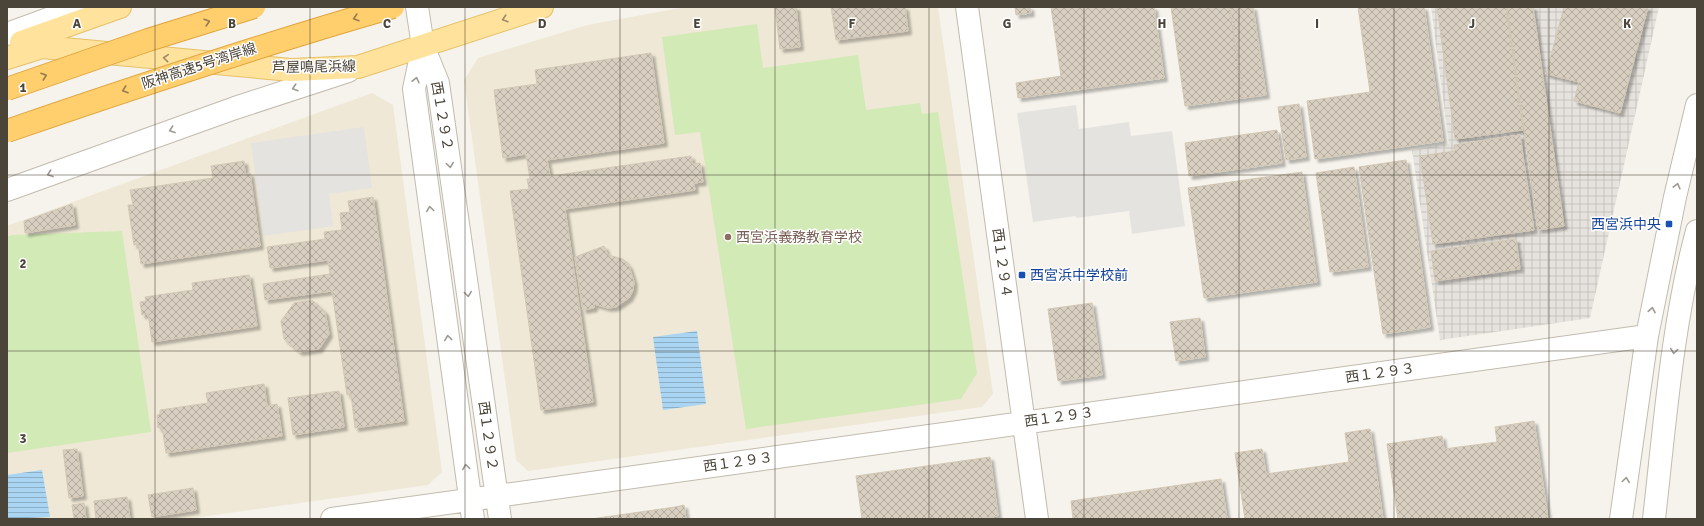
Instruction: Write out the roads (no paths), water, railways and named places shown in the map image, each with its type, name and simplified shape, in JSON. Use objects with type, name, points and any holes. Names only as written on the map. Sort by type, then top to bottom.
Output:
[{"type":"highway","points":[[7,89],[148,40],[254,7]]},
{"type":"highway","name":"阪神高速5号湾岸線","points":[[7,131],[167,76],[320,28],[394,7]]},
{"type":"main road","points":[[7,47],[120,7]]},
{"type":"main road","name":"芦屋鳴尾浜線","points":[[7,58],[42,47],[291,70],[358,67],[542,7]]},
{"type":"street","points":[[7,34],[81,7]]},
{"type":"street","points":[[417,7],[423,46]]},
{"type":"street","name":"西１２９４","points":[[967,7],[1037,519]]},
{"type":"street","name":"西１２９２","points":[[423,46],[438,83],[500,519]]},
{"type":"street","name":"西１２９２","points":[[423,46],[414,89],[472,509]]},
{"type":"street","points":[[7,190],[235,108],[358,67]]},
{"type":"street","points":[[1621,519],[1648,336],[1675,197],[1697,105]]},
{"type":"street","points":[[1654,519],[1675,340],[1694,253],[1697,231]]},
{"type":"street","name":"西１２９３","points":[[332,519],[472,509],[497,495],[1648,336]]},
{"type":"water","points":[[697,331],[706,404],[663,410],[653,337]]},
{"type":"water","points":[[42,470],[50,517],[7,519],[7,475]]},
{"type":"place","name":"西宮浜中央","points":[[1669,224]]},
{"type":"place","name":"西宮浜義務教育学校","points":[[728,237]]},
{"type":"place","name":"西宮浜中学校前","points":[[1022,275]]}]
